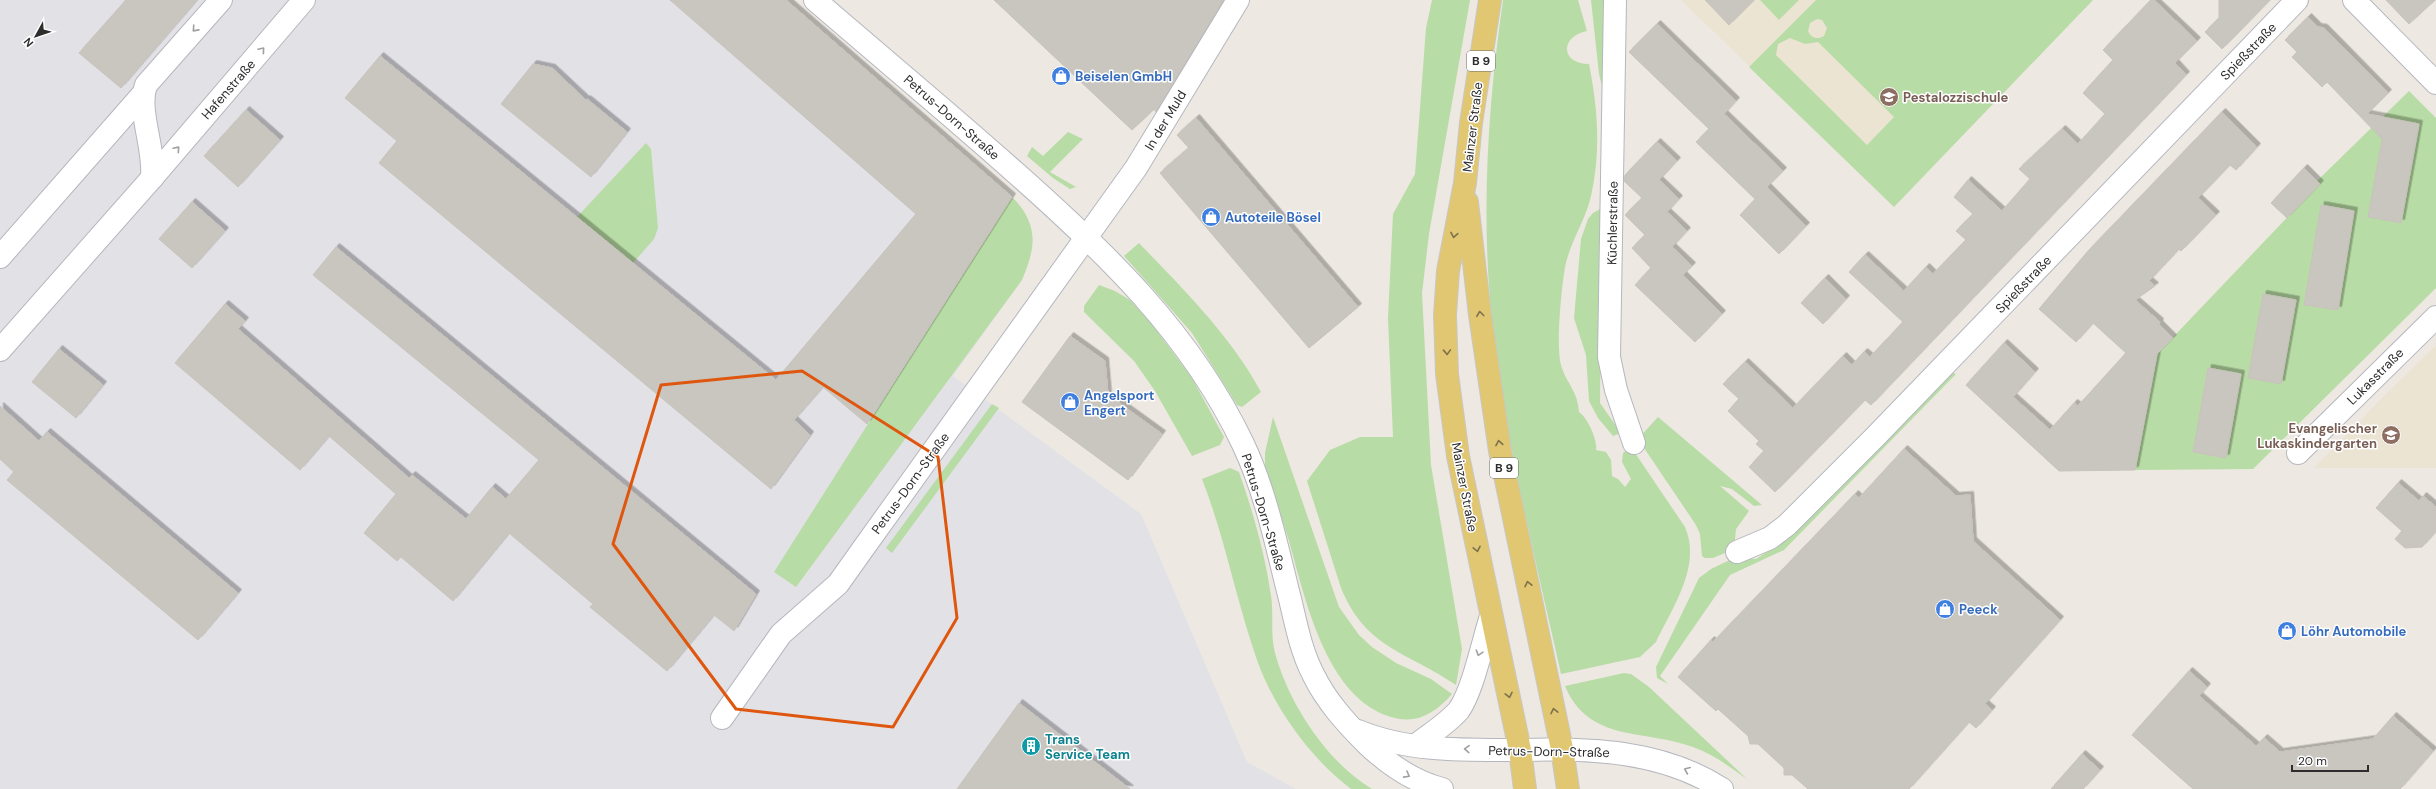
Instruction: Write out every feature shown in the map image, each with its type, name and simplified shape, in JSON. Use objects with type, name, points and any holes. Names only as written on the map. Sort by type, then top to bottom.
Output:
[{"type":"main road","name":"Mainzer Straße","points":[[1490,0],[1471,123],[1465,183],[1448,271],[1445,315],[1448,374],[1458,456],[1520,750],[1525,789]]},
{"type":"main road","name":"Mainzer Straße","points":[[1465,183],[1490,395],[1562,749],[1568,789]]},
{"type":"street","points":[[0,257],[143,94],[153,75],[221,0]]},
{"type":"street","name":"Hafenstraße","points":[[0,350],[152,178],[304,0]]},
{"type":"street","name":"Petrus-Dorn-Straße","points":[[815,0],[988,148],[1087,236],[1160,314],[1205,375],[1244,446],[1257,480],[1305,656],[1324,692],[1352,729],[1394,768],[1409,777],[1442,789]]},
{"type":"street","name":"In der Muld","points":[[1087,236],[1136,168],[1238,0]]},
{"type":"street","name":"Küchlerstraße","points":[[1616,0],[1609,356],[1616,390],[1634,443]]},
{"type":"street","name":"Spießstraße","points":[[1737,552],[1770,538],[1787,525],[1875,437],[2297,0]]},
{"type":"street","points":[[2354,0],[2436,83]]},
{"type":"street","points":[[143,94],[152,154],[152,178]]},
{"type":"street","name":"Petrus-Dorn-Straße","points":[[722,718],[781,634],[838,584],[1087,236]]},
{"type":"street","name":"Lukasstraße","points":[[2298,453],[2436,317]]},
{"type":"street","points":[[1416,745],[1446,723],[1459,709],[1466,695],[1491,616]]},
{"type":"street","name":"Petrus-Dorn-Straße","points":[[1352,729],[1385,741],[1416,745],[1474,750],[1562,749],[1618,753],[1657,760],[1686,769],[1722,789]]},
{"type":"highlighted area","points":[[802,371],[938,457],[957,618],[893,727],[736,709],[613,544],[661,385]]},
{"type":"shaded area","points":[[0,0],[786,0],[1024,210],[1033,238],[1032,251],[1022,280],[953,376],[1141,514],[1247,762],[1296,789],[0,789]]},
{"type":"shaded area","name":"Pestalozzischule","points":[[1681,0],[2093,0],[1894,207]]},
{"type":"shaded area","name":"Evangelischer Lukaskindergarten","points":[[2436,345],[2436,468],[2314,468],[2378,402]]},
{"type":"green space","points":[[1432,0],[1470,0],[1429,234],[1422,293],[1431,465],[1462,649],[1456,685],[1390,647],[1376,637],[1363,624],[1351,608],[1341,588],[1307,481],[1330,450],[1360,437],[1393,437],[1388,318],[1393,214],[1415,174],[1426,28]]},
{"type":"green space","points":[[1503,0],[1578,0],[1587,31],[1578,34],[1572,39],[1568,44],[1567,50],[1573,60],[1580,63],[1589,64],[1595,97],[1597,146],[1591,196],[1585,216],[1572,244],[1564,274],[1559,333],[1561,365],[1576,398],[1579,412],[1591,429],[1596,450],[1606,452],[1611,460],[1612,476],[1618,479],[1625,487],[1631,479],[1622,462],[1623,453],[1631,447],[1685,527],[1689,542],[1690,557],[1688,572],[1677,601],[1656,642],[1640,657],[1561,674],[1507,422],[1494,338],[1490,296],[1487,254],[1487,169],[1489,126],[1497,42]]},
{"type":"green space","points":[[1591,0],[1605,0],[1604,94],[1599,74]]},
{"type":"green space","points":[[1760,0],[1799,0],[1779,20]]},
{"type":"green space","name":"Pestalozzischule","points":[[1816,0],[2093,0],[1894,207],[1749,67]],"holes":[[[1817,19],[1822,20],[1827,28],[1824,36],[1814,38],[1808,31],[1810,23]],[[1790,38],[1805,44],[1818,42],[1894,117],[1867,145],[1776,55],[1778,44]]]},
{"type":"green space","points":[[2409,91],[2436,118],[2436,288],[2253,469],[2135,470],[2157,354],[2319,184],[2317,181]]},
{"type":"green space","points":[[1068,132],[1083,139],[1050,172],[1076,187],[1070,189],[1053,178],[1027,156],[1032,147],[1043,156]]},
{"type":"green space","points":[[646,143],[651,149],[658,228],[654,239],[633,263],[577,217]]},
{"type":"green space","points":[[1012,197],[1021,207],[1031,226],[1032,246],[1027,268],[1022,280],[796,587],[774,572]]},
{"type":"green space","points":[[1602,208],[1600,403],[1621,433],[1613,436],[1598,418],[1589,401],[1586,355],[1574,318],[1581,239],[1588,219],[1593,213]]},
{"type":"green space","points":[[1139,243],[1221,332],[1249,371],[1261,392],[1242,407],[1237,405],[1192,333],[1124,256]]},
{"type":"green space","points":[[1099,285],[1115,291],[1130,300],[1150,322],[1192,378],[1224,437],[1220,445],[1192,456],[1155,391],[1134,361],[1084,312],[1084,306]]},
{"type":"green space","points":[[1948,371],[1956,374],[1784,550],[1730,575],[1660,676],[1668,684],[1657,678],[1656,667],[1699,578],[1711,569],[1736,557],[1756,559],[1778,545]]},
{"type":"green space","points":[[992,404],[999,408],[892,553],[886,548]]},
{"type":"green space","points":[[1273,417],[1339,607],[1359,635],[1372,647],[1396,663],[1431,679],[1452,694],[1439,707],[1425,716],[1400,719],[1391,717],[1369,706],[1350,690],[1334,668],[1311,617],[1265,466],[1265,453]]},
{"type":"green space","points":[[1658,417],[1762,505],[1754,506],[1732,489],[1720,486],[1749,511],[1736,529],[1734,549],[1713,558],[1705,558],[1702,556],[1700,534],[1696,525],[1638,439]]},
{"type":"green space","points":[[1230,468],[1239,472],[1258,533],[1271,596],[1275,653],[1281,672],[1300,711],[1325,748],[1340,764],[1372,789],[1351,789],[1321,763],[1283,714],[1264,678],[1257,660],[1217,524],[1202,479]]},
{"type":"green space","points":[[1624,673],[1631,674],[1649,687],[1747,779],[1728,765],[1693,747],[1603,726],[1588,717],[1575,704],[1565,686]]},
{"type":"building","points":[[126,0],[197,0],[121,88],[79,53]]},
{"type":"building","points":[[670,0],[786,0],[1012,197],[867,424],[823,387],[794,420],[810,435],[771,489],[379,163],[397,141],[345,98],[380,56],[776,380],[916,214]]},
{"type":"building","points":[[994,0],[1223,0],[1156,112],[1154,109],[1132,130]]},
{"type":"building","points":[[1705,0],[1754,0],[1729,25]]},
{"type":"building","points":[[2151,0],[2154,0],[2197,41],[2175,63],[2186,75],[1871,405],[1865,400],[1775,492],[1749,467],[1764,451],[1756,444],[1759,441],[1728,411],[1739,399],[1723,384],[1745,362],[1793,408],[1843,356],[1852,365],[1864,352],[1870,357],[1903,322],[1849,272],[1865,255],[1904,291],[1926,267],[1933,274],[1966,240],[1956,231],[1973,214],[1954,197],[1968,180],[2002,211],[2030,179],[2019,169],[2062,129],[2078,144],[2105,114],[2083,93],[2113,60],[2103,50]]},
{"type":"building","points":[[2219,0],[2270,0],[2222,49],[2205,32],[2219,18]]},
{"type":"building","points":[[2386,0],[2435,0],[2409,24]]},
{"type":"building","points":[[2308,17],[2318,27],[2324,28],[2388,93],[2367,114],[2419,124],[2401,223],[2368,217],[2382,139],[2327,82],[2322,87],[2292,57],[2297,52],[2285,40]]},
{"type":"building","points":[[1657,24],[1736,101],[1724,114],[1783,171],[1755,199],[1696,142],[1709,129],[1629,52]]},
{"type":"building","points":[[533,64],[552,68],[586,100],[587,99],[627,132],[591,177],[501,104]]},
{"type":"building","points":[[246,110],[280,140],[238,187],[204,156]]},
{"type":"building","points":[[2222,112],[2257,147],[2236,170],[2230,165],[2198,198],[2216,215],[2181,251],[2179,249],[2149,281],[2155,286],[2135,300],[2160,322],[2159,324],[2173,338],[2157,354],[2135,470],[2059,471],[1966,385],[2004,343],[2035,372],[2013,397],[2050,430],[2074,403],[2078,406],[2126,353],[2093,323],[2076,342],[2039,309],[2089,250]]},
{"type":"building","points":[[1196,118],[1358,307],[1309,348],[1160,173],[1189,148],[1177,135]]},
{"type":"building","points":[[1657,142],[1677,161],[1659,180],[1679,199],[1667,212],[1687,231],[1672,247],[1692,266],[1683,275],[1722,314],[1695,342],[1635,285],[1651,268],[1632,248],[1645,235],[1625,215],[1642,198],[1624,181],[1625,175]]},
{"type":"building","points":[[2304,168],[2320,184],[2287,218],[2271,203]]},
{"type":"building","points":[[1767,187],[1806,226],[1779,254],[1740,215]]},
{"type":"building","points":[[192,202],[225,231],[192,268],[159,239]]},
{"type":"building","points":[[2321,205],[2354,211],[2338,310],[2304,305]]},
{"type":"building","points":[[336,247],[756,594],[734,631],[714,615],[667,671],[590,607],[593,604],[509,533],[453,601],[401,557],[397,561],[364,533],[396,494],[329,436],[300,470],[175,363],[225,304],[245,321],[238,329],[409,478],[412,475],[466,519],[492,487],[506,499],[539,460],[313,275]]},
{"type":"building","points":[[1825,278],[1846,299],[1823,324],[1801,303]]},
{"type":"building","points":[[2263,294],[2296,300],[2281,384],[2248,378]]},
{"type":"building","name":"Angelsport Engert","points":[[1070,336],[1105,361],[1108,395],[1162,434],[1128,480],[1022,402]]},
{"type":"building","points":[[59,349],[103,385],[76,418],[32,382]]},
{"type":"building","points":[[2208,368],[2241,374],[2226,458],[2193,452]]},
{"type":"building","points":[[0,406],[39,441],[47,432],[238,593],[198,640],[7,480],[14,472],[0,459]]},
{"type":"building","points":[[1904,449],[1956,496],[1970,495],[1973,541],[2060,620],[1985,704],[1992,710],[1976,728],[1969,722],[1909,789],[1808,789],[1792,775],[1784,775],[1784,768],[1758,744],[1750,744],[1748,736],[1718,709],[1716,711],[1678,677],[1711,640],[1713,642],[1855,494],[1859,498]]},
{"type":"building","points":[[2398,483],[2419,501],[2423,496],[2436,507],[2436,531],[2422,547],[2405,548],[2395,539],[2402,531],[2376,508]]},
{"type":"building","points":[[2189,671],[2207,687],[2199,696],[2256,746],[2264,738],[2280,752],[2373,739],[2393,716],[2433,751],[2400,789],[2193,789],[2132,735]]},
{"type":"building","name":"Trans Service Team","points":[[1019,703],[1130,789],[957,789]]},
{"type":"building","points":[[2082,754],[2100,770],[2083,789],[2051,789]]},
{"type":"place","name":"Beiselen GmbH","points":[[1061,76]]},
{"type":"place","name":"Pestalozzischule","points":[[1889,97]]},
{"type":"place","name":"Autoteile Bösel","points":[[1211,217]]},
{"type":"place","name":"Angelsport Engert","points":[[1070,402]]},
{"type":"place","name":"Evangelischer Lukaskindergarten","points":[[2391,435]]},
{"type":"place","name":"Peeck","points":[[1945,609]]},
{"type":"place","name":"Löhr Automobile","points":[[2287,631]]},
{"type":"place","name":"Trans Service Team","points":[[1031,746]]}]
